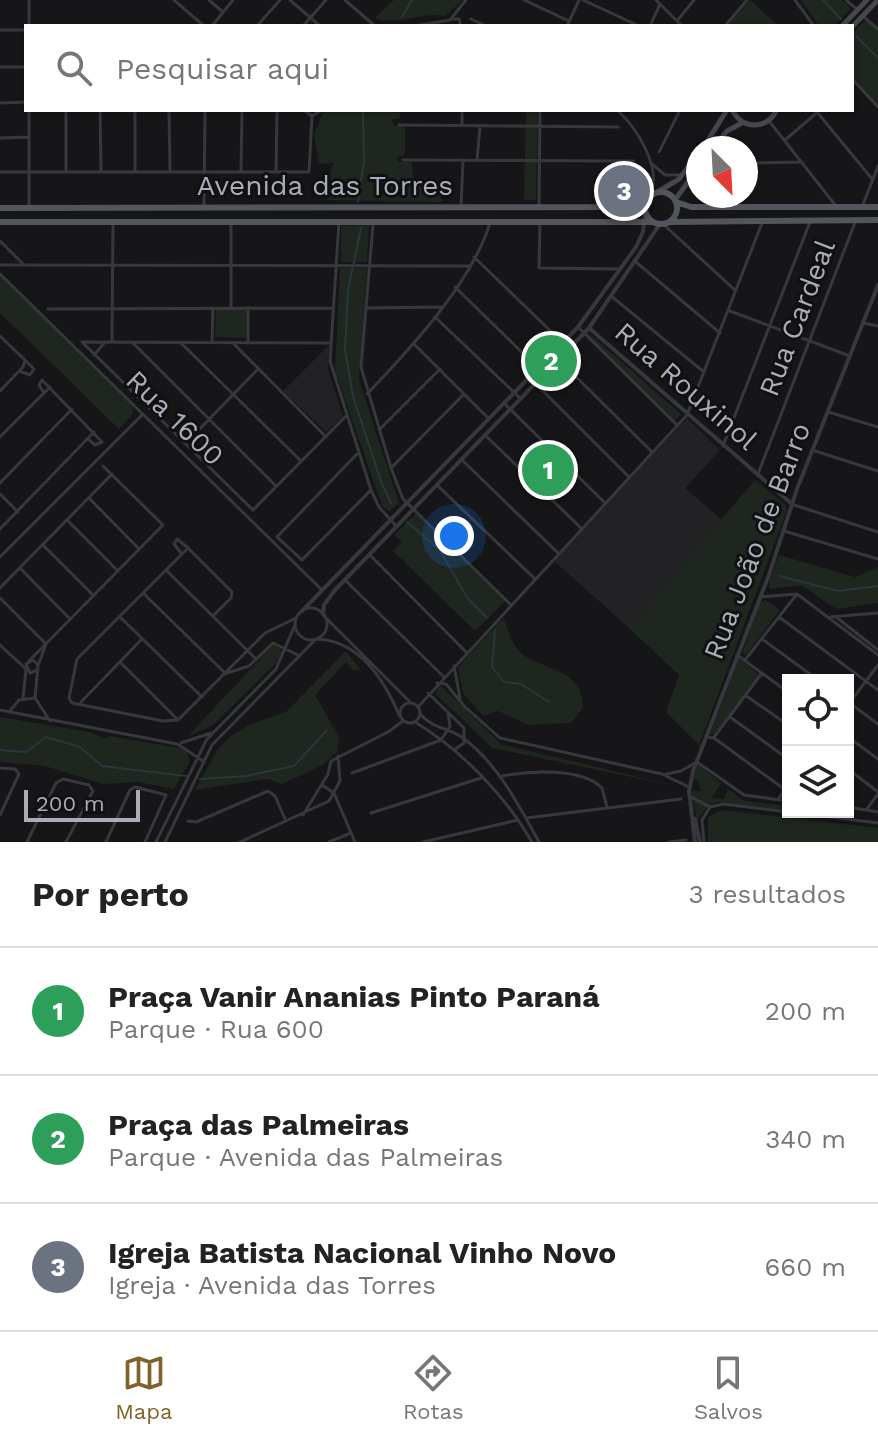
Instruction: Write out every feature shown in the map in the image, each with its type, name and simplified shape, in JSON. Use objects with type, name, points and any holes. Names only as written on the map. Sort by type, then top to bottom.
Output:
[{"type":"main road","points":[[844,24],[867,0]]},
{"type":"main road","points":[[854,25],[878,0]]},
{"type":"main road","points":[[712,136],[729,112]]},
{"type":"main road","points":[[732,112],[743,123]]},
{"type":"main road","points":[[723,136],[743,123],[757,125],[769,121],[776,112]]},
{"type":"main road","points":[[686,171],[651,196],[645,211],[661,223],[676,214],[676,201],[686,186]]},
{"type":"main road","points":[[651,196],[667,193],[691,207],[878,207]]},
{"type":"main road","name":"Avenida das Torres","points":[[0,208],[628,207],[651,196]]},
{"type":"main road","points":[[764,220],[771,210],[810,207]]},
{"type":"main road","points":[[253,221],[257,214],[254,208]]},
{"type":"main road","points":[[275,222],[274,213],[281,208]]},
{"type":"main road","name":"Avenida das Torres","points":[[0,222],[661,223],[878,220]]},
{"type":"street","points":[[27,24],[29,0]]},
{"type":"street","points":[[174,0],[202,24]]},
{"type":"street","points":[[209,0],[223,12]]},
{"type":"street","points":[[214,24],[233,0]]},
{"type":"street","points":[[259,24],[280,0]]},
{"type":"street","points":[[290,0],[318,24]]},
{"type":"street","points":[[305,24],[326,0]]},
{"type":"street","points":[[345,0],[373,24]]},
{"type":"street","points":[[449,24],[466,0]]},
{"type":"street","points":[[524,0],[568,24],[581,0],[635,24]]},
{"type":"street","points":[[656,0],[680,24]]},
{"type":"street","points":[[677,21],[694,0]]},
{"type":"street","points":[[727,24],[747,0]]},
{"type":"street","points":[[795,0],[813,24]]},
{"type":"street","points":[[846,0],[858,10]]},
{"type":"street","points":[[651,24],[660,4]]},
{"type":"street","points":[[434,24],[451,19],[461,24],[461,9]]},
{"type":"street","points":[[864,17],[878,29]]},
{"type":"street","points":[[471,19],[482,24]]},
{"type":"street","points":[[0,30],[24,28]]},
{"type":"street","points":[[0,67],[24,67]]},
{"type":"street","points":[[854,82],[878,107]]},
{"type":"street","points":[[0,103],[24,102]]},
{"type":"street","points":[[29,112],[29,208]]},
{"type":"street","points":[[66,112],[66,172]]},
{"type":"street","points":[[100,112],[101,171]]},
{"type":"street","points":[[135,112],[135,172]]},
{"type":"street","points":[[169,112],[170,172]]},
{"type":"street","points":[[204,208],[205,112]]},
{"type":"street","points":[[241,171],[242,112]]},
{"type":"street","points":[[276,172],[277,112]]},
{"type":"street","points":[[307,112],[312,116]]},
{"type":"street","points":[[312,116],[319,112]]},
{"type":"street","points":[[462,112],[462,125]]},
{"type":"street","points":[[539,205],[540,112]]},
{"type":"street","points":[[619,112],[637,134],[648,158],[654,185],[651,196]]},
{"type":"street","points":[[659,152],[679,112]]},
{"type":"street","points":[[785,140],[818,112]]},
{"type":"street","points":[[820,112],[873,180]]},
{"type":"street","points":[[0,172],[309,172],[312,116]]},
{"type":"street","points":[[769,121],[837,207]]},
{"type":"street","points":[[399,125],[618,127]]},
{"type":"street","points":[[477,160],[480,126]]},
{"type":"street","points":[[0,138],[29,137]]},
{"type":"street","points":[[648,158],[665,175],[683,175]]},
{"type":"street","points":[[403,160],[634,161]]},
{"type":"street","points":[[461,207],[463,160]]},
{"type":"street","points":[[758,163],[802,162]]},
{"type":"street","points":[[862,207],[878,166]]},
{"type":"street","points":[[188,548],[74,664],[69,698],[72,703],[163,721],[178,720],[247,650],[269,631],[296,618],[578,327],[636,247],[645,211]]},
{"type":"street","points":[[539,842],[501,777],[465,740],[448,730],[435,727],[420,714],[418,707],[454,664],[687,415],[764,220]]},
{"type":"street","points":[[723,446],[811,220]]},
{"type":"street","name":"Rua Cardeal","points":[[757,476],[856,220]]},
{"type":"street","points":[[231,221],[231,308]]},
{"type":"street","points":[[373,221],[361,367],[391,468],[407,503],[510,604]]},
{"type":"street","points":[[112,342],[113,222]]},
{"type":"street","name":"Avenida das Torres","points":[[339,222],[331,366],[371,490],[397,527]]},
{"type":"street","points":[[540,222],[539,268],[620,269]]},
{"type":"street","points":[[367,394],[435,317],[469,266],[490,223]]},
{"type":"street","points":[[165,842],[204,761],[230,725],[326,629],[325,603],[584,334],[661,223],[736,291]]},
{"type":"street","points":[[0,241],[24,265]]},
{"type":"street","points":[[474,257],[563,343]]},
{"type":"street","points":[[636,262],[720,333]]},
{"type":"street","points":[[0,265],[469,266]]},
{"type":"street","name":"Rua 1600","points":[[0,274],[322,590]]},
{"type":"street","name":"Rua João de Barro","points":[[700,842],[688,784],[760,597],[812,450],[878,285]]},
{"type":"street","points":[[454,286],[538,368]]},
{"type":"street","points":[[611,296],[704,372]]},
{"type":"street","points":[[366,308],[441,307]]},
{"type":"street","points":[[212,343],[213,308]]},
{"type":"street","points":[[248,308],[248,343]]},
{"type":"street","points":[[48,309],[333,308]]},
{"type":"street","points":[[729,311],[850,356]]},
{"type":"street","points":[[435,317],[521,399]]},
{"type":"street","points":[[863,323],[878,326]]},
{"type":"street","points":[[578,327],[677,425]]},
{"type":"street","name":"Rua Rouxinol","points":[[589,328],[793,505]]},
{"type":"street","points":[[0,336],[34,373],[19,371]]},
{"type":"street","points":[[331,343],[82,342],[253,510],[346,416]]},
{"type":"street","points":[[94,355],[105,342]]},
{"type":"street","points":[[132,342],[276,486]]},
{"type":"street","points":[[181,343],[301,461]]},
{"type":"street","points":[[233,343],[326,437]]},
{"type":"street","points":[[414,344],[489,419]]},
{"type":"street","points":[[1,387],[19,371],[25,360]]},
{"type":"street","points":[[559,360],[652,452]]},
{"type":"street","points":[[185,444],[258,369]]},
{"type":"street","points":[[379,430],[440,369]]},
{"type":"street","points":[[44,393],[39,382],[45,381],[102,442],[95,445],[88,439]]},
{"type":"street","points":[[536,384],[629,477]]},
{"type":"street","points":[[0,437],[50,387]]},
{"type":"street","points":[[391,468],[464,393]]},
{"type":"street","points":[[504,403],[605,503]]},
{"type":"street","points":[[0,483],[72,409]]},
{"type":"street","points":[[827,412],[878,427]]},
{"type":"street","points":[[0,557],[142,415]]},
{"type":"street","points":[[0,529],[94,432]]},
{"type":"street","points":[[486,436],[581,528]]},
{"type":"street","points":[[523,471],[548,446]]},
{"type":"street","points":[[812,450],[878,471]]},
{"type":"street","points":[[359,452],[277,537],[302,560],[371,490]]},
{"type":"street","points":[[462,460],[558,553]]},
{"type":"street","points":[[19,664],[27,662],[163,525],[103,466]]},
{"type":"street","points":[[548,496],[573,471]]},
{"type":"street","points":[[0,588],[112,474]]},
{"type":"street","points":[[437,485],[534,578]]},
{"type":"street","points":[[0,494],[18,512]]},
{"type":"street","points":[[89,498],[139,549]]},
{"type":"street","points":[[793,505],[878,532]]},
{"type":"street","points":[[68,521],[118,571]]},
{"type":"street","points":[[784,531],[878,559]]},
{"type":"street","points":[[181,553],[174,541],[180,540],[232,592],[213,616]]},
{"type":"street","points":[[43,545],[93,595]]},
{"type":"street","points":[[369,555],[466,652]]},
{"type":"street","points":[[20,568],[70,619]]},
{"type":"street","points":[[344,568],[349,575]]},
{"type":"street","points":[[166,570],[256,659]]},
{"type":"street","points":[[344,580],[445,674],[455,678]]},
{"type":"street","points":[[143,593],[225,674]]},
{"type":"street","points":[[745,660],[797,594]]},
{"type":"street","points":[[760,597],[797,594],[826,616],[838,620],[878,653]]},
{"type":"street","points":[[0,598],[46,643]]},
{"type":"street","points":[[302,611],[316,609],[324,615],[418,707]]},
{"type":"street","points":[[838,620],[878,613]]},
{"type":"street","points":[[119,616],[202,697]]},
{"type":"street","points":[[779,617],[878,690]]},
{"type":"street","points":[[156,842],[196,758],[213,732],[276,669],[287,648],[296,618]]},
{"type":"street","points":[[838,620],[878,653]]},
{"type":"street","points":[[295,625],[303,638],[338,642],[361,658],[380,680],[402,719],[415,722],[454,750],[518,820],[532,842]]},
{"type":"street","points":[[79,704],[142,639]]},
{"type":"street","points":[[762,639],[810,674]]},
{"type":"street","points":[[869,643],[878,642]]},
{"type":"street","points":[[46,643],[38,667],[35,698],[50,721]]},
{"type":"street","points":[[225,674],[244,670],[273,643],[300,656]]},
{"type":"street","points":[[0,645],[26,670],[32,673],[38,667]]},
{"type":"street","points":[[737,655],[782,688]]},
{"type":"street","points":[[27,662],[38,667]]},
{"type":"street","points":[[9,712],[23,698],[27,662]]},
{"type":"street","points":[[121,662],[178,720]]},
{"type":"street","points":[[454,664],[463,705]]},
{"type":"street","points":[[854,697],[878,665]]},
{"type":"street","points":[[714,738],[762,673]]},
{"type":"street","points":[[437,683],[446,684],[463,705],[504,740],[662,774],[688,784]]},
{"type":"street","points":[[25,687],[36,688]]},
{"type":"street","points":[[428,693],[464,728],[462,747],[454,750]]},
{"type":"street","points":[[745,695],[782,721]]},
{"type":"street","points":[[23,698],[35,698]]},
{"type":"street","points":[[303,815],[328,774],[329,763],[388,732],[402,719],[402,707],[423,698]]},
{"type":"street","points":[[854,707],[878,724]]},
{"type":"street","points":[[0,710],[177,744],[204,761]]},
{"type":"street","points":[[352,773],[441,740],[448,730],[448,713]]},
{"type":"street","points":[[415,722],[420,714]]},
{"type":"street","points":[[730,717],[782,755]]},
{"type":"street","points":[[177,744],[213,732]]},
{"type":"street","points":[[706,737],[714,738],[782,788]]},
{"type":"street","points":[[854,741],[878,759]]},
{"type":"street","points":[[241,842],[326,804],[340,776],[338,756]]},
{"type":"street","points":[[662,774],[686,769],[697,762],[744,795],[782,800]]},
{"type":"street","points":[[0,768],[15,769],[19,774],[0,815]]},
{"type":"street","points":[[686,769],[693,771]]},
{"type":"street","points":[[501,777],[538,770],[586,779],[602,788],[607,807]]},
{"type":"street","points":[[328,774],[340,776]]},
{"type":"street","points":[[854,774],[878,793],[866,810]]},
{"type":"street","points":[[371,813],[481,778]]},
{"type":"street","points":[[27,842],[56,783],[63,779],[89,785],[93,791],[66,842]]},
{"type":"street","points":[[322,785],[334,793],[355,842]]},
{"type":"street","points":[[106,842],[130,790],[135,787],[166,795],[145,842]]},
{"type":"street","points":[[188,821],[196,822],[268,791],[275,796],[286,821]]},
{"type":"street","points":[[779,799],[782,793]]},
{"type":"street","points":[[689,796],[710,807],[723,804],[782,811]]},
{"type":"street","points":[[526,819],[681,799]]},
{"type":"street","points":[[312,800],[317,808]]},
{"type":"street","name":"Rua João de Barro","points":[[700,842],[702,820],[710,807]]},
{"type":"street","points":[[854,808],[878,812]]},
{"type":"street","points":[[838,818],[878,823]]},
{"type":"street","points":[[423,842],[518,820]]},
{"type":"street","points":[[526,832],[531,838],[536,836]]},
{"type":"street","points":[[329,842],[351,833]]},
{"type":"street","points":[[669,842],[686,840]]},
{"type":"shaded area","points":[[394,0],[463,0],[445,16],[428,15],[392,21],[375,18]]},
{"type":"shaded area","points":[[750,0],[777,24],[729,24]]},
{"type":"shaded area","points":[[801,0],[842,0],[851,8],[836,24],[818,24]]},
{"type":"shaded area","points":[[866,20],[878,31],[878,106],[854,80],[854,31]]},
{"type":"shaded area","points":[[323,112],[400,112],[400,118],[391,120],[394,125],[405,126],[405,154],[396,158],[399,162],[412,162],[413,178],[438,179],[442,202],[327,200],[334,163],[319,164],[314,135]]},
{"type":"shaded area","points":[[526,112],[538,112],[536,200],[524,200]]},
{"type":"shaded area","points":[[369,225],[367,262],[341,262],[341,226]]},
{"type":"shaded area","points":[[340,268],[367,268],[359,380],[399,503],[390,511],[383,507],[377,492],[335,370]]},
{"type":"shaded area","points":[[0,275],[133,406],[132,415],[119,429],[0,313]]},
{"type":"shaded area","points":[[216,308],[246,308],[246,338],[215,337]]},
{"type":"shaded area","points":[[590,334],[681,414],[675,421],[587,335]]},
{"type":"shaded area","points":[[329,345],[328,370],[343,416],[326,432],[283,391]]},
{"type":"shaded area","points":[[687,418],[720,450],[685,488],[723,521],[629,628],[554,561]]},
{"type":"shaded area","points":[[547,448],[570,470],[548,492],[525,470]]},
{"type":"shaded area","points":[[755,480],[786,505],[787,510],[699,745],[666,712],[679,675],[629,628]]},
{"type":"shaded area","points":[[416,513],[505,601],[475,631],[393,551],[402,542],[394,535]]},
{"type":"shaded area","points":[[779,555],[855,577],[878,567],[878,603],[836,609],[801,585],[770,589],[769,582]]},
{"type":"shaded area","points":[[766,600],[780,610],[747,654],[742,654],[760,602]]},
{"type":"shaded area","points":[[503,618],[521,653],[561,672],[576,685],[583,708],[571,723],[529,725],[498,711],[483,716],[463,693],[458,667]]},
{"type":"shaded area","points":[[274,644],[282,651],[276,663],[213,725],[187,737]]},
{"type":"shaded area","points":[[346,651],[361,670],[353,670],[346,662],[315,695],[339,737],[337,752],[323,765],[282,784],[268,779],[195,790],[218,749],[231,736],[248,725],[286,712]]},
{"type":"shaded area","points":[[739,658],[759,675],[713,735],[710,734]]},
{"type":"shaded area","points":[[440,685],[501,744],[680,787],[492,748],[435,693]]},
{"type":"shaded area","points":[[0,717],[89,732],[105,738],[109,736],[180,748],[187,752],[190,761],[174,789],[138,782],[103,784],[45,766],[0,762]]},
{"type":"shaded area","points":[[698,764],[721,783],[712,798],[724,799],[728,789],[744,801],[782,805],[782,809],[718,802],[708,806],[697,821],[691,791],[701,791],[698,780],[693,779]]},
{"type":"shaded area","points":[[723,810],[878,828],[878,842],[708,842],[708,817]]},
{"type":"waterway","points":[[402,17],[412,0]]},
{"type":"waterway","points":[[823,0],[841,19]]},
{"type":"waterway","points":[[856,36],[878,58]]},
{"type":"waterway","points":[[358,202],[364,160],[363,112]]},
{"type":"waterway","points":[[361,228],[348,290],[345,350],[353,396],[391,503]]},
{"type":"waterway","points":[[407,522],[439,549],[468,599],[487,618]]},
{"type":"waterway","points":[[779,576],[838,591],[878,586]]},
{"type":"waterway","points":[[495,630],[492,667],[504,682],[521,684],[549,702]]},
{"type":"waterway","points":[[200,779],[246,776],[294,766],[327,730]]},
{"type":"waterway","points":[[0,750],[26,752],[46,737],[80,747],[102,766],[186,776]]},
{"type":"place","name":"Igreja Batista Nacional Vinho Novo","points":[[624,191]]},
{"type":"place","name":"Praça das Palmeiras","points":[[551,361]]},
{"type":"place","name":"Praça Vanir Ananias Pinto Paraná","points":[[548,470]]}]
